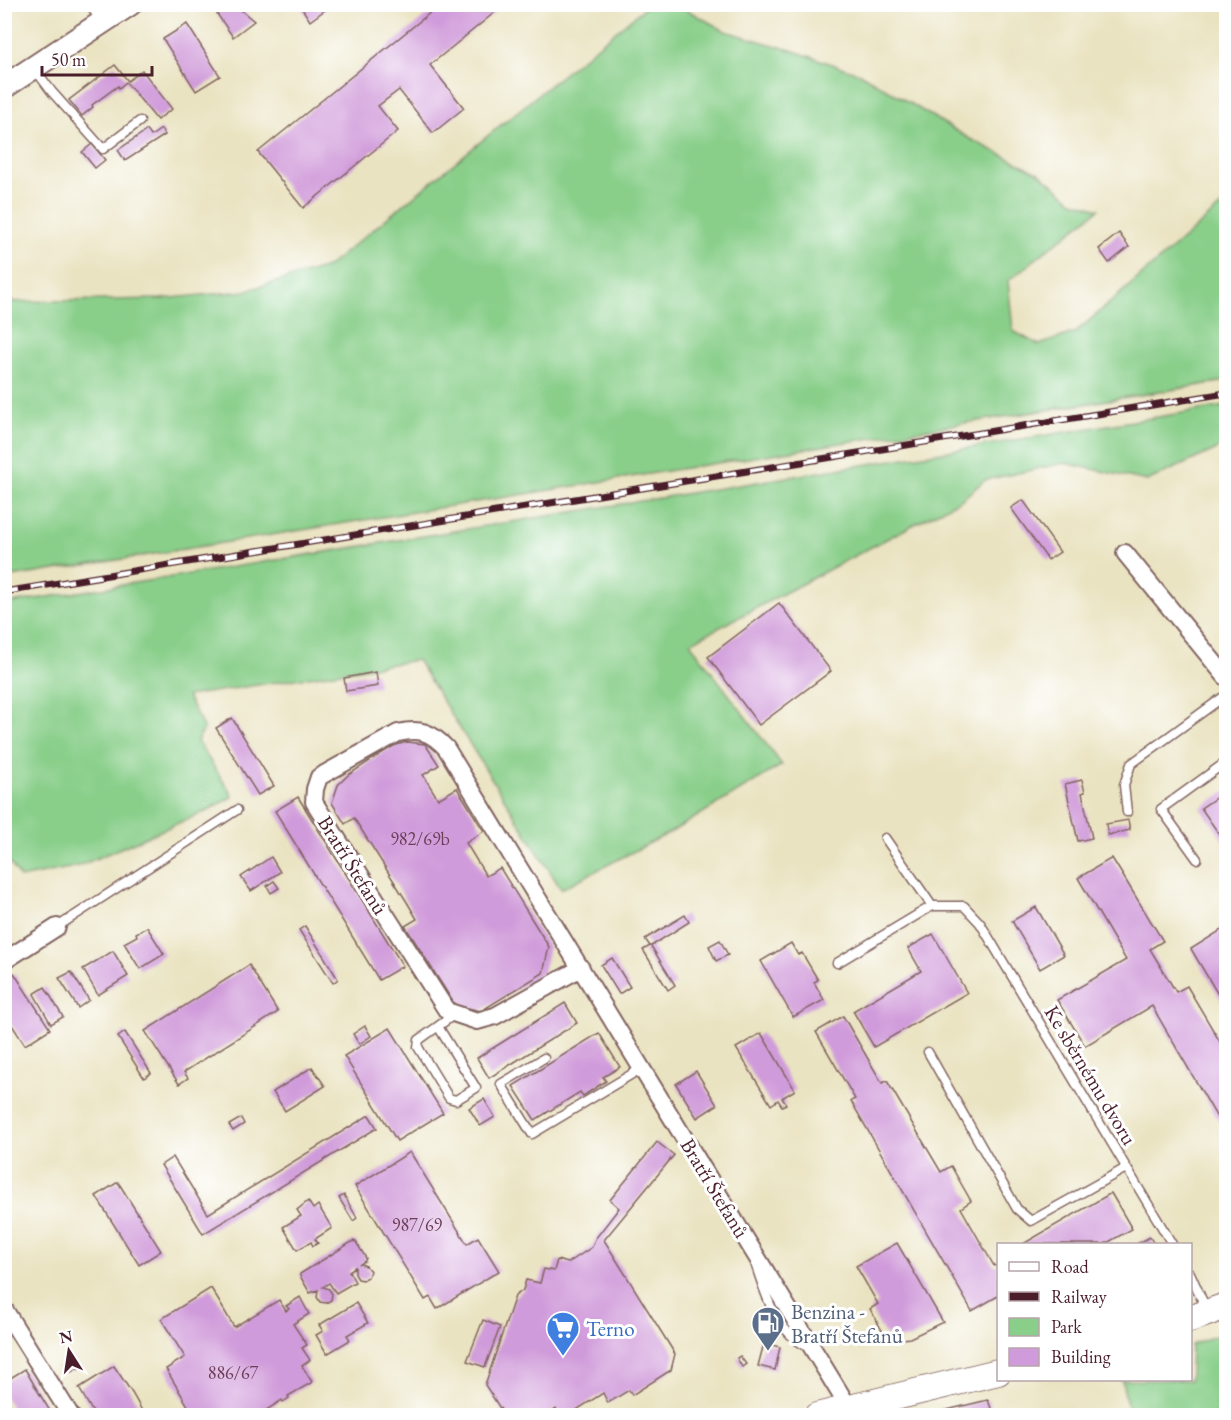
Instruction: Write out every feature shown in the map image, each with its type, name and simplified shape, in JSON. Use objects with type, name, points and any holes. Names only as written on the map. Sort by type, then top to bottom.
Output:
[{"type":"main road","points":[[4,87],[130,4]]},
{"type":"main road","points":[[817,1416],[997,1372]]},
{"type":"street","points":[[1125,553],[1227,677]]},
{"type":"street","name":"Bratří Štefanů","points":[[455,1014],[447,1011],[314,802],[319,777],[398,733],[422,731],[436,737],[446,748],[849,1408]]},
{"type":"street","points":[[4,961],[57,927]]},
{"type":"street","points":[[455,1014],[477,1021],[495,1016],[581,968]]},
{"type":"street","points":[[4,1309],[71,1416]]},
{"type":"lane","points":[[88,4],[102,23]]},
{"type":"lane","points":[[34,68],[52,92],[103,148],[140,121]]},
{"type":"lane","points":[[1127,812],[1124,785],[1131,764],[1227,694]]},
{"type":"lane","points":[[1197,859],[1161,809],[1227,762]]},
{"type":"lane","points":[[57,927],[237,810]]},
{"type":"lane","points":[[837,963],[932,906],[885,838]]},
{"type":"lane","name":"Ke sběrnému dvoru","points":[[932,906],[964,906],[980,923],[1171,1243]]},
{"type":"lane","points":[[438,1028],[476,1088],[456,1100],[449,1098],[418,1047],[419,1040],[455,1014]]},
{"type":"lane","points":[[928,1052],[1017,1209],[1031,1221],[1126,1168]]},
{"type":"lane","points":[[544,1058],[501,1084],[532,1134],[642,1068]]},
{"type":"lane","points":[[1192,1275],[1208,1313]]},
{"type":"green space","points":[[648,5],[678,5],[725,31],[861,74],[970,139],[1039,173],[1073,201],[1099,209],[1008,281],[1013,331],[1039,345],[1076,332],[1226,202],[1226,381],[5,578],[5,302],[161,299],[245,291],[327,267]]},
{"type":"green space","points":[[1226,406],[1226,445],[1147,481],[1065,463],[985,480],[962,499],[690,643],[782,765],[673,831],[561,889],[417,660],[187,696],[204,729],[197,741],[233,796],[211,809],[79,866],[20,878],[5,856],[5,604]]},
{"type":"green space","points":[[1226,1332],[1226,1415],[1129,1415],[1122,1381],[1192,1381],[1192,1345]]},
{"type":"building","points":[[230,4],[251,4],[242,11],[254,21],[233,37],[217,14]]},
{"type":"building","points":[[299,4],[333,4],[310,21]]},
{"type":"building","points":[[441,4],[505,4],[430,65],[464,108],[433,133],[399,90],[378,106],[398,131],[303,208],[258,152]]},
{"type":"building","points":[[187,24],[220,76],[196,91],[163,39]]},
{"type":"building","points":[[115,65],[128,81],[142,70],[172,109],[157,120],[126,82],[92,105],[93,107],[82,116],[69,100]]},
{"type":"building","points":[[161,129],[165,135],[125,161],[118,150],[147,130],[151,136]]},
{"type":"building","points":[[92,144],[105,160],[95,168],[82,152]]},
{"type":"building","points":[[1119,233],[1129,247],[1109,263],[1099,249]]},
{"type":"building","points":[[1023,500],[1060,552],[1048,560],[1011,508]]},
{"type":"building","points":[[779,603],[831,671],[759,725],[708,657]]},
{"type":"building","points":[[376,672],[378,686],[346,691],[344,678]]},
{"type":"building","points":[[232,718],[274,786],[258,795],[216,728]]},
{"type":"building","points":[[407,742],[425,744],[439,765],[423,775],[438,799],[457,788],[484,831],[466,843],[486,876],[500,868],[549,947],[543,973],[481,1011],[455,1005],[405,926],[417,919],[407,902],[354,818],[345,824],[332,803],[338,785],[348,775],[393,746]]},
{"type":"building","points":[[1082,780],[1085,792],[1082,793],[1092,838],[1078,841],[1065,784]]},
{"type":"building","points":[[1226,791],[1226,844],[1201,808]]},
{"type":"building","points":[[298,797],[403,966],[379,980],[275,811]]},
{"type":"building","points":[[1128,820],[1130,830],[1108,835],[1106,824]]},
{"type":"building","points":[[271,857],[280,872],[251,891],[241,877]]},
{"type":"building","points":[[1112,858],[1163,941],[1150,949],[1176,992],[1187,986],[1226,1052],[1226,1133],[1152,1006],[1085,1046],[1057,1000],[1126,960],[1078,878]]},
{"type":"building","points":[[274,881],[279,888],[271,893],[267,886]]},
{"type":"building","points":[[1036,907],[1064,955],[1040,969],[1012,921]]},
{"type":"building","points":[[685,915],[689,922],[651,946],[675,985],[668,990],[643,950],[650,946],[645,939]]},
{"type":"building","points":[[305,926],[338,979],[333,983],[299,930]]},
{"type":"building","points":[[147,927],[164,954],[140,969],[124,943]]},
{"type":"building","points":[[1226,927],[1226,1008],[1191,949]]},
{"type":"building","points":[[933,934],[967,993],[874,1047],[853,1011],[921,971],[908,948]]},
{"type":"building","points":[[720,940],[728,955],[716,961],[709,946]]},
{"type":"building","points":[[791,943],[798,955],[802,953],[818,980],[814,982],[824,1000],[793,1017],[761,961]]},
{"type":"building","points":[[113,951],[128,976],[98,995],[83,969]]},
{"type":"building","points":[[612,958],[630,987],[619,994],[601,965]]},
{"type":"building","points":[[249,965],[278,1012],[184,1072],[188,1078],[179,1084],[145,1031]]},
{"type":"building","points":[[71,972],[89,1000],[78,1008],[59,978]]},
{"type":"building","points":[[14,973],[50,1029],[25,1045],[4,1013],[4,979]]},
{"type":"building","points":[[45,987],[63,1017],[51,1024],[34,994]]},
{"type":"building","points":[[565,1003],[577,1023],[489,1078],[477,1058]]},
{"type":"building","points":[[843,1016],[882,1083],[887,1081],[941,1172],[951,1166],[971,1201],[961,1208],[994,1266],[997,1265],[997,1297],[972,1311],[851,1101],[855,1099],[816,1032]]},
{"type":"building","points":[[365,1026],[371,1036],[359,1044],[353,1034]]},
{"type":"building","points":[[390,1028],[443,1113],[397,1141],[344,1056]]},
{"type":"building","points":[[125,1032],[151,1073],[144,1078],[118,1037]]},
{"type":"building","points":[[599,1033],[620,1067],[603,1077],[606,1081],[583,1096],[580,1092],[535,1120],[513,1086]]},
{"type":"building","points":[[761,1033],[795,1090],[782,1098],[786,1104],[782,1106],[778,1100],[771,1105],[736,1048]]},
{"type":"building","points":[[312,1067],[325,1086],[285,1111],[273,1092]]},
{"type":"building","points":[[696,1071],[717,1105],[697,1118],[676,1084]]},
{"type":"building","points":[[484,1099],[495,1117],[480,1126],[469,1108]]},
{"type":"building","points":[[369,1115],[377,1128],[203,1234],[161,1165],[173,1157],[208,1214]]},
{"type":"building","points":[[241,1118],[244,1124],[233,1131],[229,1125]]},
{"type":"building","points":[[657,1142],[674,1155],[604,1240],[675,1354],[671,1370],[632,1395],[629,1390],[608,1403],[603,1393],[567,1416],[560,1416],[556,1409],[546,1416],[533,1416],[531,1412],[526,1416],[505,1416],[485,1385],[515,1296],[523,1290],[526,1280],[540,1283],[544,1269],[554,1271],[557,1260],[568,1263],[592,1247],[595,1239],[619,1208],[610,1200]]},
{"type":"building","points":[[410,1152],[467,1244],[478,1237],[499,1271],[437,1309],[430,1297],[425,1300],[355,1186]]},
{"type":"building","points":[[118,1182],[161,1251],[139,1265],[96,1196]]},
{"type":"building","points":[[1111,1193],[1132,1229],[1107,1243],[1025,1243]]},
{"type":"building","points":[[344,1195],[357,1218],[353,1221],[339,1198]]},
{"type":"building","points":[[308,1201],[313,1209],[318,1205],[332,1228],[315,1239],[318,1243],[313,1246],[311,1242],[297,1250],[283,1227],[301,1216],[297,1210]]},
{"type":"building","points":[[1150,1237],[1153,1243],[1139,1243]]},
{"type":"building","points":[[353,1241],[366,1258],[360,1264],[366,1266],[370,1271],[368,1277],[363,1280],[358,1279],[355,1267],[349,1271],[355,1282],[336,1293],[329,1283],[323,1287],[329,1289],[332,1294],[331,1300],[326,1303],[320,1302],[317,1297],[318,1290],[310,1293],[300,1274]]},
{"type":"building","points":[[897,1243],[943,1322],[910,1338],[896,1340],[884,1334],[870,1309],[878,1304],[856,1266]]},
{"type":"building","points":[[211,1288],[234,1327],[279,1300],[286,1311],[289,1309],[286,1306],[300,1297],[309,1314],[293,1324],[307,1345],[302,1348],[310,1360],[302,1366],[312,1382],[257,1416],[194,1416],[166,1369],[185,1357],[161,1319]]},
{"type":"building","points":[[356,1303],[368,1323],[347,1335],[350,1340],[327,1354],[316,1335],[323,1331],[319,1325]]},
{"type":"building","points":[[483,1320],[500,1327],[485,1367],[467,1361]]},
{"type":"building","points":[[764,1343],[780,1347],[775,1370],[758,1366]]},
{"type":"building","points":[[740,1356],[746,1364],[742,1367],[737,1358]]},
{"type":"building","points":[[73,1358],[79,1368],[71,1372],[66,1363]]},
{"type":"building","points":[[114,1366],[145,1416],[95,1416],[79,1388]]},
{"type":"building","points":[[25,1369],[53,1416],[17,1416],[4,1395],[4,1382]]},
{"type":"building","points":[[988,1400],[994,1416],[939,1416],[938,1412]]},
{"type":"railway","points":[[4,592],[1226,393]]},
{"type":"place","name":"Benzina - Bratří Štefanů","points":[[768,1352]]},
{"type":"place","name":"Terno","points":[[563,1357]]}]
